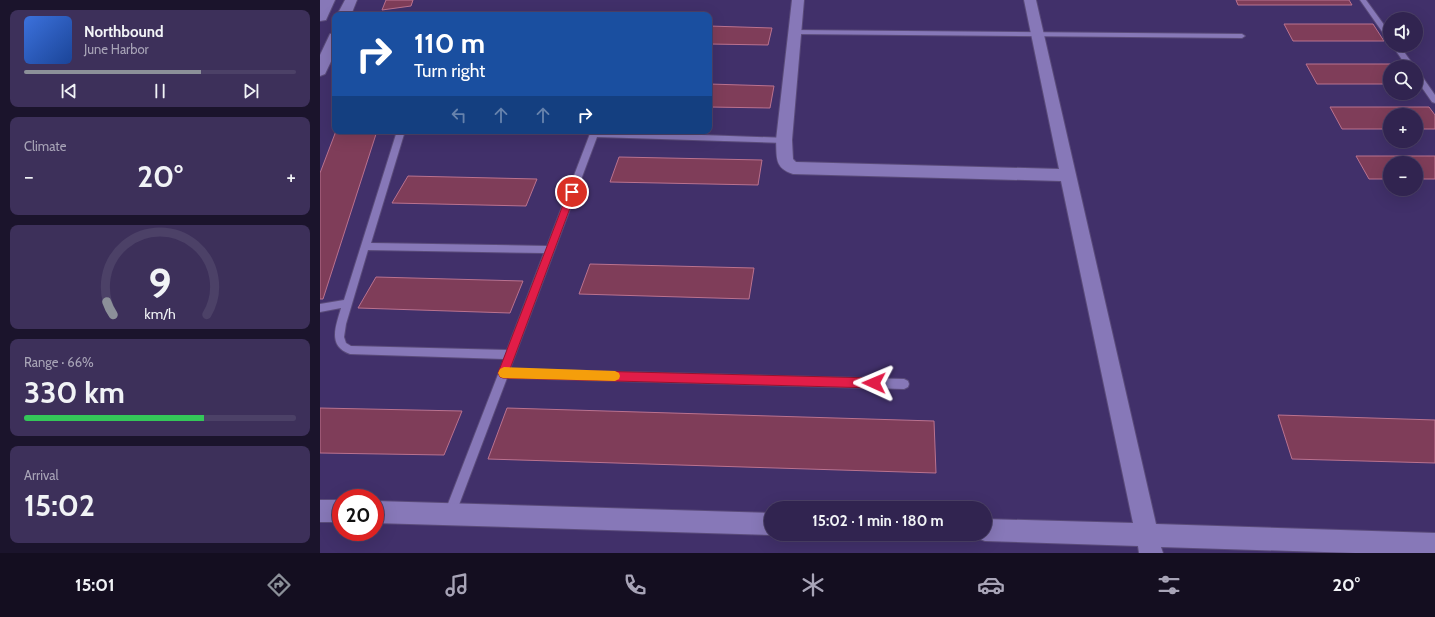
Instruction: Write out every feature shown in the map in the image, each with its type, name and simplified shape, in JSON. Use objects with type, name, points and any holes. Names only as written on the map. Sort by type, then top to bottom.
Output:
[{"type":"main road","points":[[320,16],[327,0]]},
{"type":"street","points":[[345,12],[351,0]]},
{"type":"street","points":[[798,0],[784,140],[785,162],[793,168],[1068,175]]},
{"type":"street","points":[[1030,0],[1149,544]]},
{"type":"street","points":[[320,71],[332,44]]},
{"type":"street","points":[[320,510],[332,511]]},
{"type":"street","points":[[384,512],[764,524]]},
{"type":"street","points":[[992,531],[1149,544],[1435,544]]},
{"type":"lane","points":[[1363,0],[1383,28]]},
{"type":"lane","points":[[794,32],[1242,36]]},
{"type":"lane","points":[[1423,84],[1435,100]]},
{"type":"lane","points":[[400,134],[340,324],[339,337],[343,346],[350,350],[510,355]]},
{"type":"lane","points":[[450,514],[593,134]]},
{"type":"lane","points":[[642,134],[784,140]]},
{"type":"lane","points":[[365,246],[550,250]]},
{"type":"lane","points":[[320,308],[347,303]]},
{"type":"lane","points":[[503,373],[904,384]]},
{"type":"building","points":[[386,0],[413,0],[411,6],[382,10]]},
{"type":"building","points":[[1236,0],[1349,0],[1352,5],[1238,5]]},
{"type":"building","points":[[1284,24],[1373,24],[1383,39],[1383,41],[1293,41]]},
{"type":"building","points":[[712,26],[772,28],[768,45],[712,44]]},
{"type":"building","points":[[1306,64],[1383,64],[1383,84],[1317,84]]},
{"type":"building","points":[[712,84],[774,86],[770,108],[712,107]]},
{"type":"building","points":[[1330,107],[1429,107],[1435,115],[1435,129],[1423,129],[1423,108],[1383,108],[1383,129],[1342,129]]},
{"type":"building","points":[[335,134],[376,134],[323,299],[320,299],[320,173]]},
{"type":"building","points":[[1356,156],[1383,156],[1383,179],[1369,179]]},
{"type":"building","points":[[1423,156],[1435,156],[1435,179],[1423,179]]},
{"type":"building","points":[[619,157],[762,160],[758,185],[610,182]]},
{"type":"building","points":[[408,176],[537,179],[526,206],[392,203]]},
{"type":"building","points":[[590,264],[754,268],[749,299],[579,294]]},
{"type":"building","points":[[376,277],[523,281],[510,313],[358,308]]},
{"type":"building","points":[[320,408],[462,411],[444,455],[320,453]]},
{"type":"building","points":[[507,408],[934,421],[936,473],[488,459]]},
{"type":"building","points":[[1278,415],[1435,420],[1435,463],[1292,459]]},
{"type":"slow traffic","points":[[504,372],[503,373],[615,376]]},
{"type":"route","points":[[572,192],[503,373],[874,383]]}]
